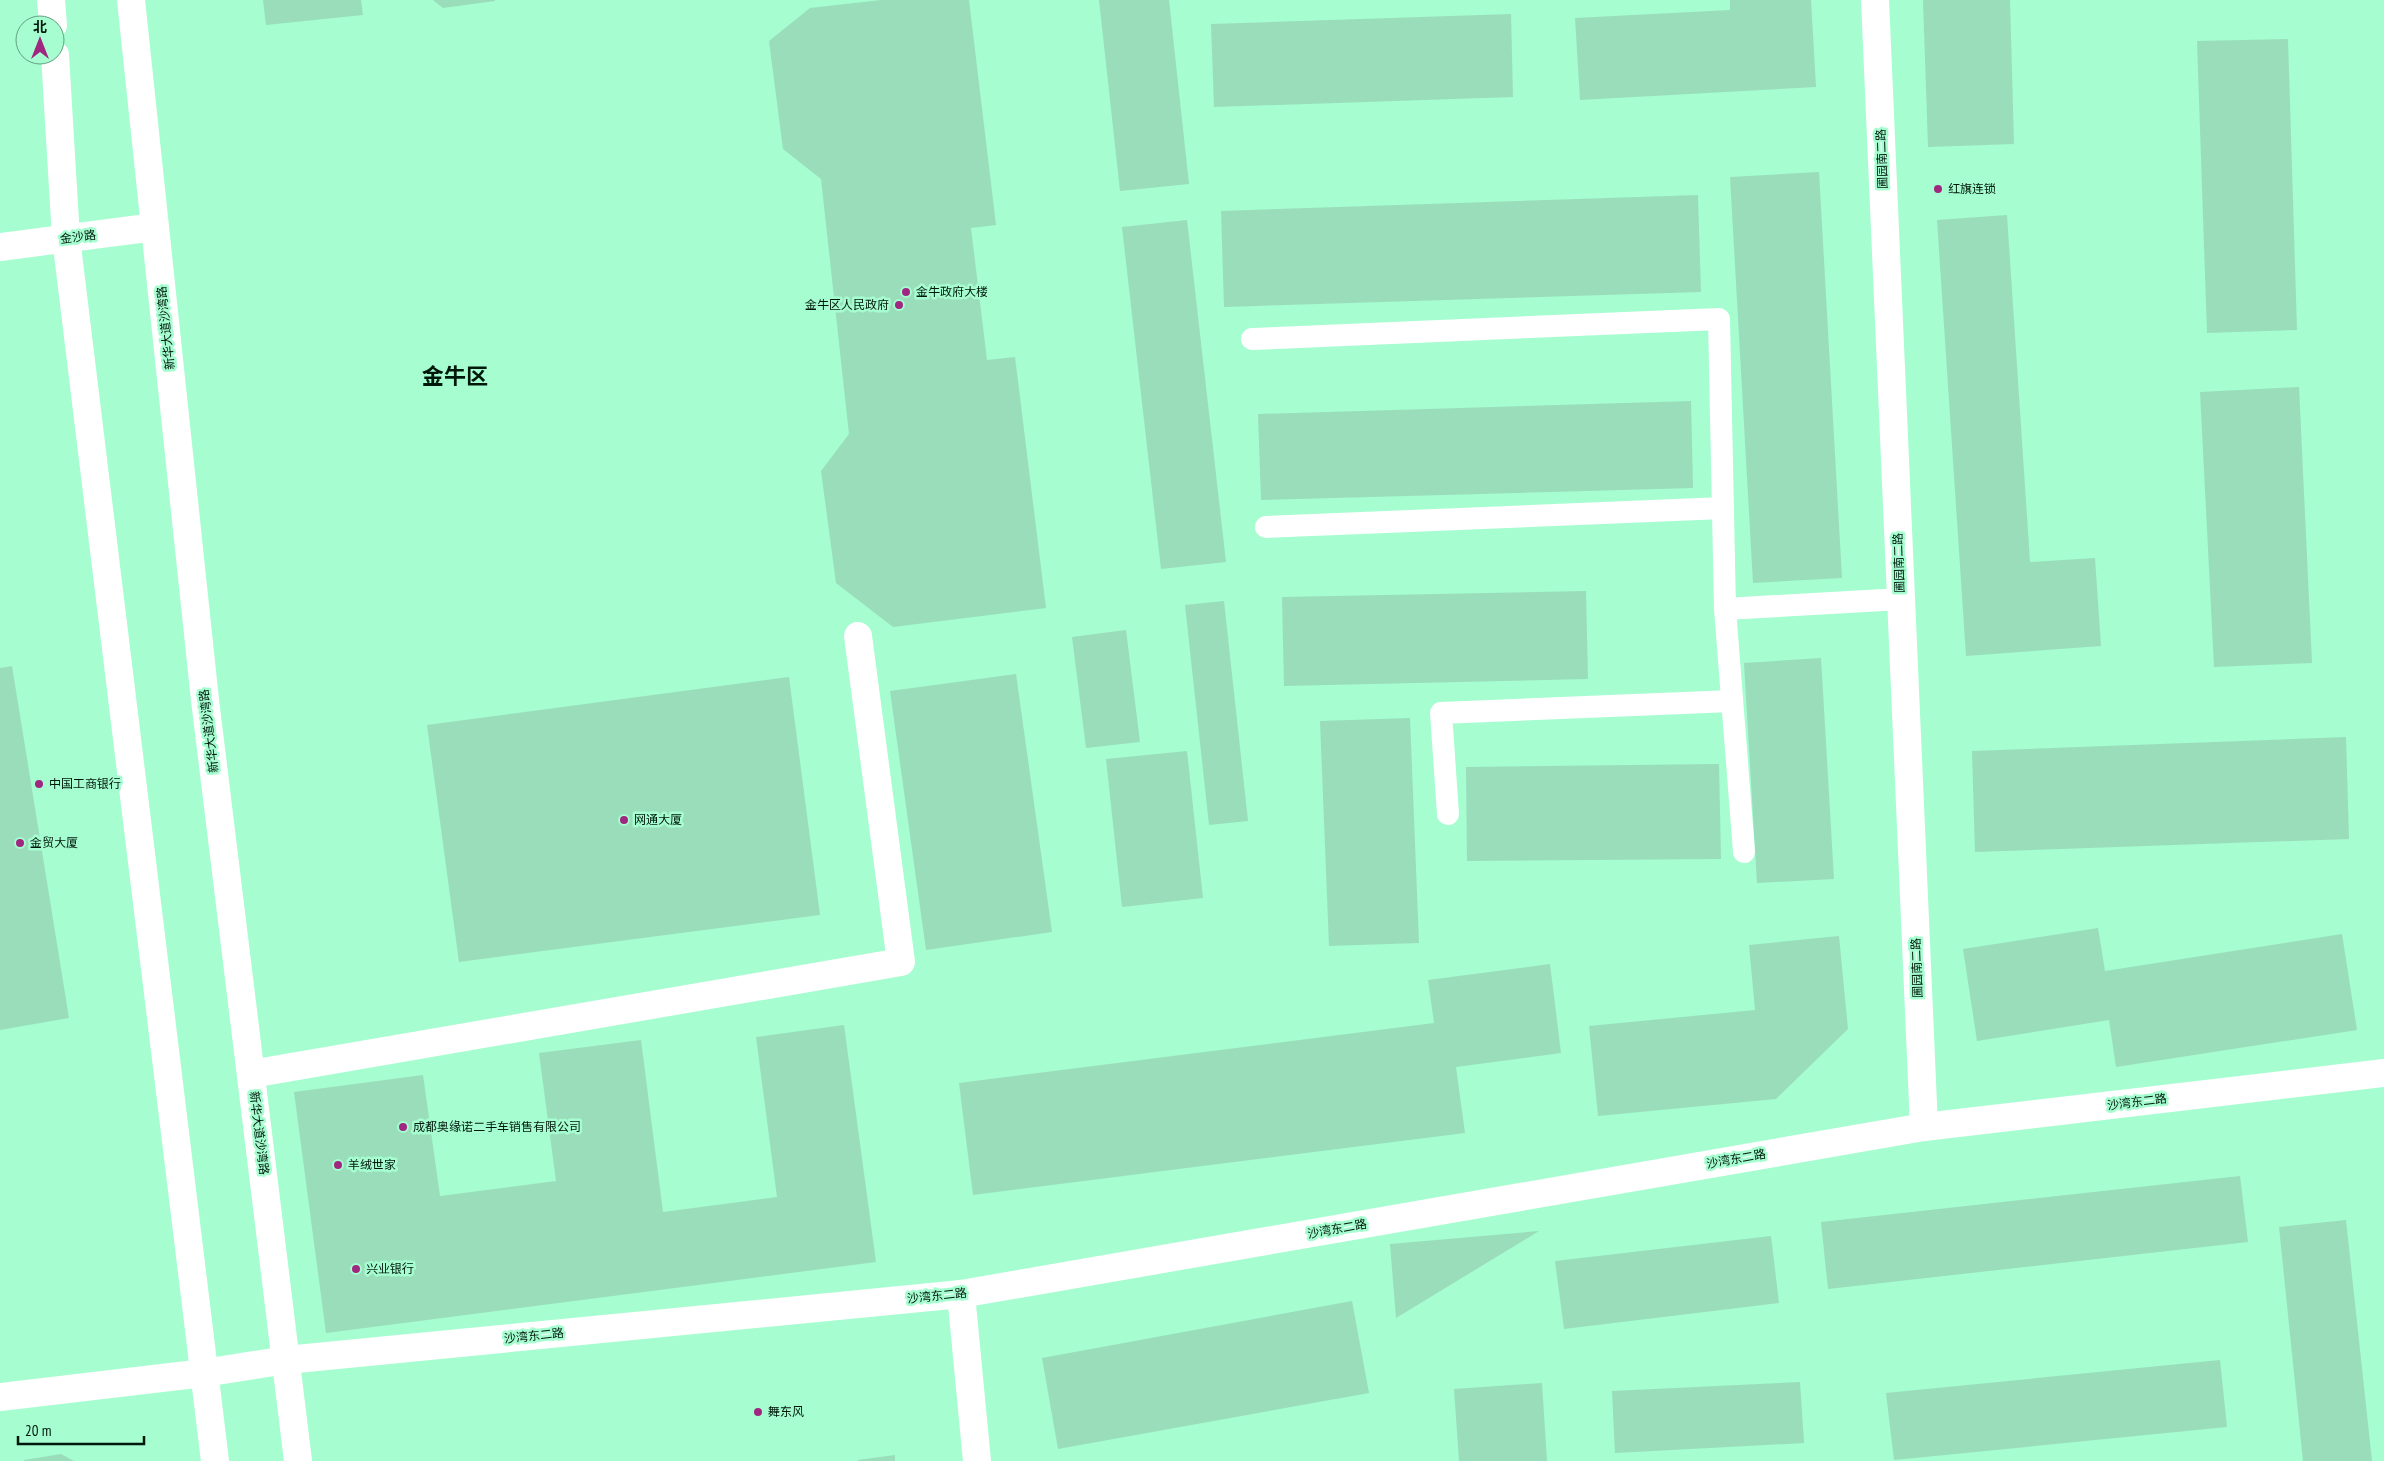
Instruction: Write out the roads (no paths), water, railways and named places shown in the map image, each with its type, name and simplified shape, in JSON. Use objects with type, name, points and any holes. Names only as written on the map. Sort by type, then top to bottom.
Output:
[{"type":"street","points":[[51,0],[52,15]]},
{"type":"street","name":"新华大道沙湾路","points":[[131,0],[204,690],[298,1461]]},
{"type":"street","name":"圃园南二路","points":[[1875,0],[1924,1127]]},
{"type":"street","points":[[56,65],[66,238],[215,1461]]},
{"type":"street","name":"金沙路","points":[[0,247],[155,227]]},
{"type":"street","points":[[251,1074],[901,962],[858,636]]},
{"type":"street","name":"沙湾东二路","points":[[0,1397],[286,1360],[961,1294],[1924,1127],[2384,1073]]},
{"type":"street","points":[[961,1294],[977,1461]]},
{"type":"lane","points":[[1252,339],[1719,319],[1726,609],[1744,852]]},
{"type":"lane","points":[[1266,527],[1723,508]]},
{"type":"lane","points":[[1726,609],[1901,600]]},
{"type":"lane","points":[[1448,814],[1441,713],[1732,701]]},
{"type":"place","name":"红旗连锁","points":[[1938,189]]},
{"type":"place","name":"金牛政府大楼","points":[[906,292]]},
{"type":"place","name":"金牛区人民政府","points":[[899,305]]},
{"type":"place","name":"中国工商银行","points":[[39,784]]},
{"type":"place","name":"网通大厦","points":[[624,820]]},
{"type":"place","name":"金贸大厦","points":[[20,843]]},
{"type":"place","name":"成都奥缘诺二手车销售有限公司","points":[[403,1127]]},
{"type":"place","name":"羊绒世家","points":[[338,1165]]},
{"type":"place","name":"兴业银行","points":[[356,1269]]},
{"type":"place","name":"舞东风","points":[[758,1412]]},
{"type":"district","name":"金牛区","points":[[455,376]]}]
